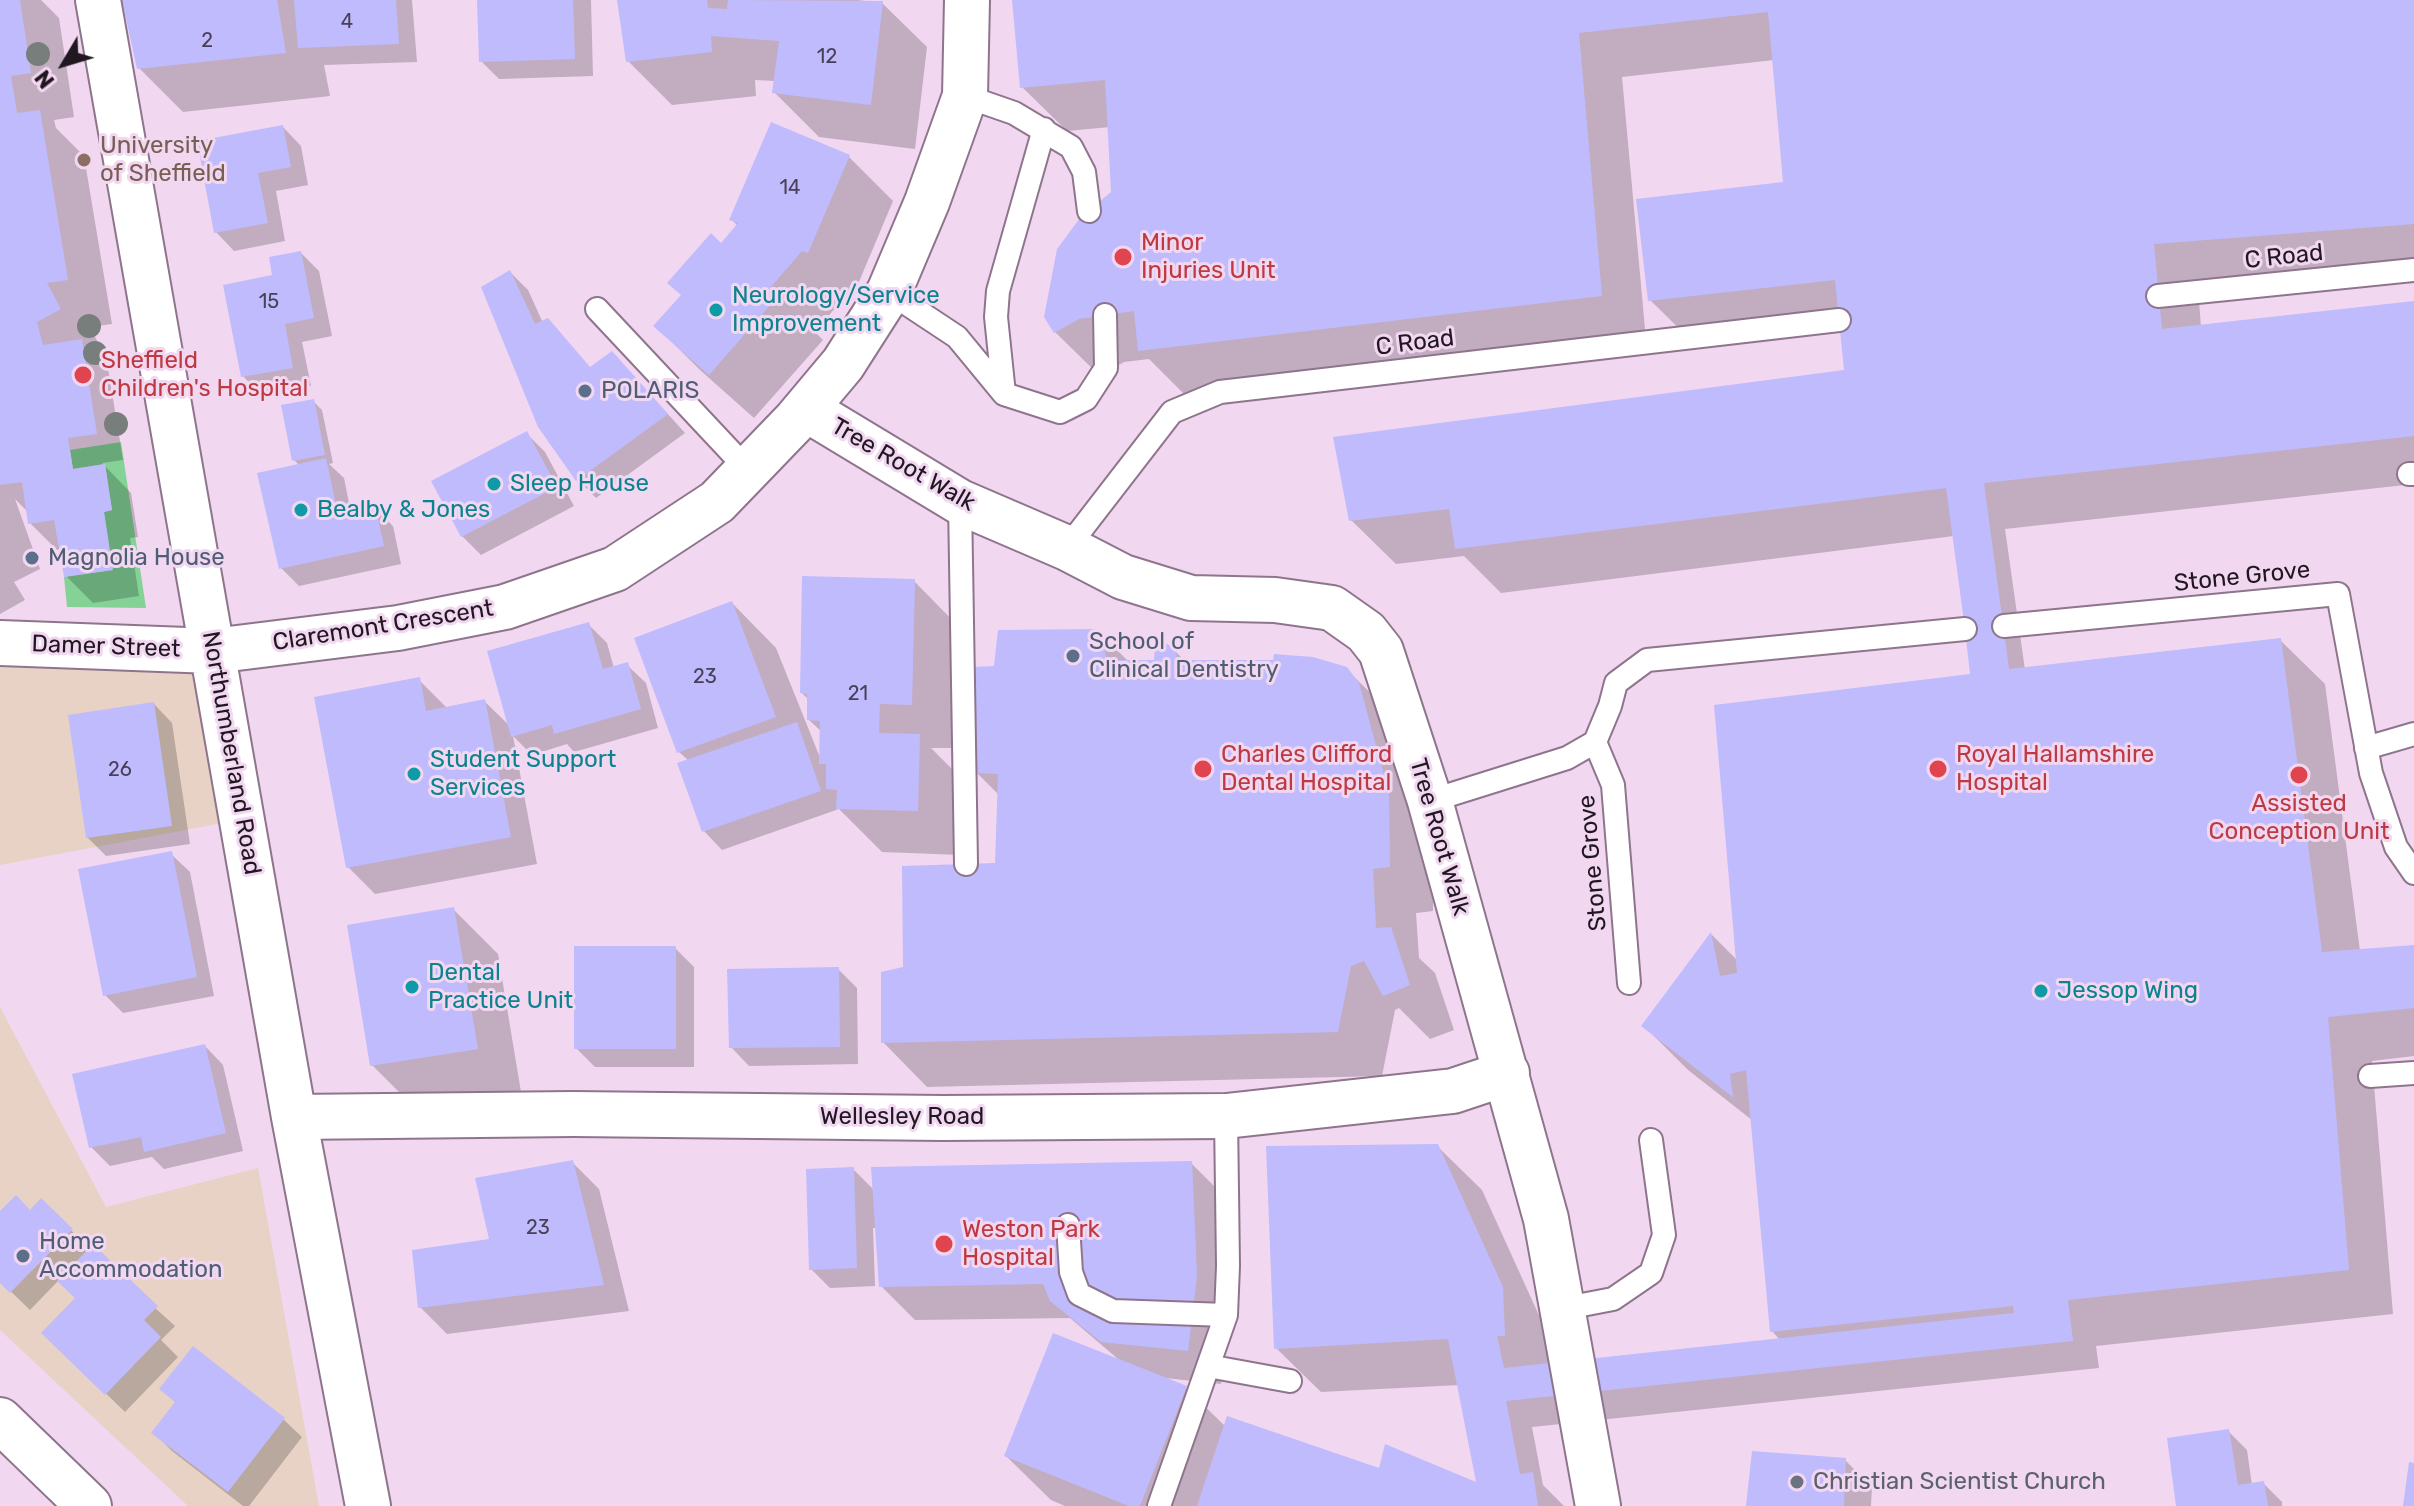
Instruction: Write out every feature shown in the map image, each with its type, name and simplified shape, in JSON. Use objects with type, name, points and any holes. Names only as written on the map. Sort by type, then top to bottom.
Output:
[{"type":"street","name":"Northumberland Road","points":[[98,0],[294,1117],[368,1506]]},
{"type":"street","name":"Claremont Crescent","points":[[213,651],[398,628],[505,607],[615,569],[717,502],[806,409],[843,364],[889,292],[927,202],[965,96],[967,0]]},
{"type":"street","name":"Tree Root Walk","points":[[806,409],[960,502],[1067,548],[1123,577],[1191,598],[1275,600],[1332,608],[1366,632],[1381,651],[1430,801],[1546,1219],[1598,1506]]},
{"type":"street","name":"Damer Street","points":[[0,643],[213,651]]},
{"type":"street","name":"Wellesley Road","points":[[294,1117],[573,1114],[927,1118],[1226,1116],[1453,1091],[1507,1073]]},
{"type":"street","points":[[0,1420],[89,1506]]},
{"type":"lane","points":[[965,96],[1014,113],[1071,147],[1084,172],[1089,211]]},
{"type":"lane","points":[[1004,394],[996,317],[998,291],[1044,129]]},
{"type":"lane","name":"C Road","points":[[2158,296],[2414,270]]},
{"type":"lane","points":[[889,292],[957,337],[1004,394],[1060,412],[1086,399],[1106,368],[1105,315]]},
{"type":"lane","points":[[597,309],[748,470]]},
{"type":"lane","name":"C Road","points":[[1067,548],[1172,412],[1220,392],[1839,320]]},
{"type":"lane","points":[[960,502],[966,864]]},
{"type":"lane","name":"Stone Grove","points":[[2004,626],[2338,594],[2371,773],[2396,847],[2414,873]]},
{"type":"lane","points":[[1430,801],[1567,758],[1595,742],[1616,683],[1647,660],[1965,629]]},
{"type":"lane","points":[[2366,748],[2414,734]]},
{"type":"lane","name":"Stone Grove","points":[[1595,742],[1613,785],[1629,983]]},
{"type":"lane","points":[[2370,1076],[2414,1073]]},
{"type":"lane","points":[[1159,1506],[1226,1315],[1226,1116]]},
{"type":"lane","points":[[1561,1309],[1613,1299],[1651,1273],[1664,1235],[1651,1140]]},
{"type":"lane","points":[[1068,1225],[1071,1272],[1079,1294],[1113,1311],[1226,1315]]},
{"type":"lane","points":[[1208,1366],[1290,1381]]},
{"type":"shaded area","points":[[0,660],[207,665],[233,821],[0,865]]},
{"type":"shaded area","points":[[0,1007],[106,1207],[258,1168],[319,1506],[188,1506],[0,1330]]},
{"type":"green space","points":[[121,442],[146,608],[67,607],[64,577],[112,570],[104,512],[112,510],[105,464],[73,469],[70,450]]},
{"type":"building","points":[[0,0],[20,0],[31,73],[11,76],[17,113],[40,110],[68,280],[47,283],[61,309],[37,322],[43,345],[82,339],[97,434],[68,438],[73,469],[105,464],[112,510],[104,512],[113,570],[64,577],[54,520],[28,524],[22,482],[0,485]]},
{"type":"building","points":[[122,0],[277,0],[286,53],[137,69]]},
{"type":"building","points":[[294,0],[396,0],[399,44],[298,48]]},
{"type":"building","points":[[477,0],[573,0],[575,59],[479,62]]},
{"type":"building","points":[[617,0],[707,0],[708,8],[727,9],[728,0],[883,1],[871,105],[772,93],[779,41],[711,36],[712,52],[626,62]]},
{"type":"building","points":[[1012,0],[2414,0],[2414,224],[2154,244],[2162,329],[2414,301],[2414,436],[1984,483],[2009,669],[2281,638],[2322,952],[2414,945],[2414,1008],[2328,1017],[2349,1270],[2068,1300],[2073,1341],[1506,1401],[1520,1474],[1533,1472],[1538,1506],[1197,1506],[1227,1416],[1379,1468],[1385,1444],[1476,1482],[1448,1339],[1274,1349],[1266,1146],[1438,1144],[1503,1287],[1505,1336],[1497,1336],[1504,1368],[2014,1313],[2013,1306],[1770,1332],[1746,1070],[1730,1074],[1733,1097],[1641,1026],[1711,932],[1720,976],[1737,973],[1714,705],[1970,674],[1965,629],[1946,488],[1455,549],[1449,509],[1349,521],[1333,437],[1844,370],[1835,280],[1648,301],[1636,199],[1783,182],[1768,12],[1579,33],[1602,296],[1138,351],[1134,311],[1079,319],[1054,333],[1044,317],[1057,249],[1080,218],[1111,192],[1105,80],[1020,88]]},
{"type":"building","points":[[771,122],[850,155],[808,253],[802,251],[771,287],[780,294],[709,375],[653,326],[681,295],[667,283],[711,233],[721,243],[738,223],[729,220]]},
{"type":"building","points":[[283,125],[291,167],[258,173],[268,223],[214,233],[197,141]]},
{"type":"building","points":[[301,251],[314,318],[285,324],[293,368],[241,377],[223,285],[272,275],[269,257]]},
{"type":"building","name":"POLARIS","points":[[510,270],[535,324],[548,318],[590,367],[612,351],[668,414],[576,481],[538,427],[481,287]]},
{"type":"building","points":[[314,399],[325,455],[292,461],[281,405]]},
{"type":"building","name":"Sleep House","points":[[527,431],[557,487],[461,537],[431,481]]},
{"type":"building","name":"Bealby & Jones","points":[[326,458],[338,514],[375,505],[384,546],[279,569],[257,473]]},
{"type":"building","points":[[802,576],[915,579],[912,705],[880,704],[879,733],[920,734],[918,811],[836,809],[837,790],[826,789],[826,764],[819,764],[820,721],[807,720],[807,694],[800,693]]},
{"type":"building","points":[[732,601],[776,717],[677,753],[634,638]]},
{"type":"building","points":[[589,622],[603,669],[628,662],[641,709],[554,734],[552,725],[511,737],[487,651]]},
{"type":"building","points":[[1099,629],[1107,660],[1154,660],[1155,646],[1167,644],[1176,649],[1177,660],[1273,660],[1274,654],[1313,657],[1347,667],[1359,683],[1389,793],[1390,867],[1373,869],[1376,928],[1391,927],[1410,985],[1383,996],[1364,961],[1351,966],[1338,1032],[881,1043],[881,972],[903,967],[902,866],[995,863],[998,774],[975,773],[973,667],[994,666],[998,630]]},
{"type":"building","name":"Student Support Services","points":[[420,677],[426,711],[485,699],[511,837],[346,868],[314,697]]},
{"type":"building","points":[[154,702],[172,826],[86,838],[68,715]]},
{"type":"building","points":[[797,722],[821,791],[702,832],[677,763]]},
{"type":"building","points":[[172,851],[197,977],[103,996],[78,869]]},
{"type":"building","name":"Dental Practice Unit","points":[[454,907],[478,1049],[370,1066],[347,925]]},
{"type":"building","points":[[574,946],[676,946],[676,1049],[574,1049]]},
{"type":"building","points":[[839,967],[840,1047],[729,1048],[727,969]]},
{"type":"building","points":[[205,1044],[226,1133],[144,1152],[141,1137],[89,1148],[72,1074]]},
{"type":"building","points":[[573,1160],[604,1285],[418,1308],[412,1250],[489,1239],[475,1178]]},
{"type":"building","points":[[1192,1161],[1197,1276],[1188,1351],[1101,1342],[1050,1301],[1043,1284],[879,1287],[871,1167]]},
{"type":"building","points":[[854,1167],[857,1268],[809,1270],[806,1169]]},
{"type":"building","name":"Home Accommodation","points":[[16,1195],[30,1210],[41,1198],[73,1229],[10,1293],[0,1283],[0,1211]]},
{"type":"building","points":[[93,1244],[158,1306],[144,1320],[161,1337],[105,1395],[41,1333],[75,1298],[57,1281]]},
{"type":"building","points":[[1053,1333],[1187,1386],[1140,1506],[1129,1506],[1004,1456]]},
{"type":"building","points":[[193,1346],[285,1418],[228,1492],[151,1433],[175,1402],[159,1389]]},
{"type":"building","points":[[2229,1429],[2238,1485],[2264,1481],[2268,1506],[2176,1506],[2167,1438]]},
{"type":"building","name":"Christian Scientist Church","points":[[1752,1451],[1846,1458],[1844,1506],[1746,1506]]},
{"type":"building","points":[[2409,1462],[2414,1463],[2414,1506],[2403,1506]]},
{"type":"place","name":"University of Sheffield","points":[[84,160]]},
{"type":"place","name":"Minor Injuries Unit","points":[[1123,257]]},
{"type":"place","name":"Neurology/Service Improvement","points":[[716,310]]},
{"type":"place","name":"Sheffield Children's Hospital","points":[[83,375]]},
{"type":"place","name":"POLARIS","points":[[585,391]]},
{"type":"place","name":"Sleep House","points":[[494,484]]},
{"type":"place","name":"Bealby & Jones","points":[[301,510]]},
{"type":"place","name":"Magnolia House","points":[[32,558]]},
{"type":"place","name":"School of Clinical Dentistry","points":[[1073,656]]},
{"type":"place","name":"Charles Clifford Dental Hospital","points":[[1203,769]]},
{"type":"place","name":"Royal Hallamshire Hospital","points":[[1938,769]]},
{"type":"place","name":"Student Support Services","points":[[414,774]]},
{"type":"place","name":"Assisted Conception Unit","points":[[2299,775]]},
{"type":"place","name":"Dental Practice Unit","points":[[412,987]]},
{"type":"place","name":"Jessop Wing","points":[[2041,991]]},
{"type":"place","name":"Weston Park Hospital","points":[[944,1244]]},
{"type":"place","name":"Home Accommodation","points":[[23,1256]]},
{"type":"place","name":"Christian Scientist Church","points":[[1797,1482]]}]
